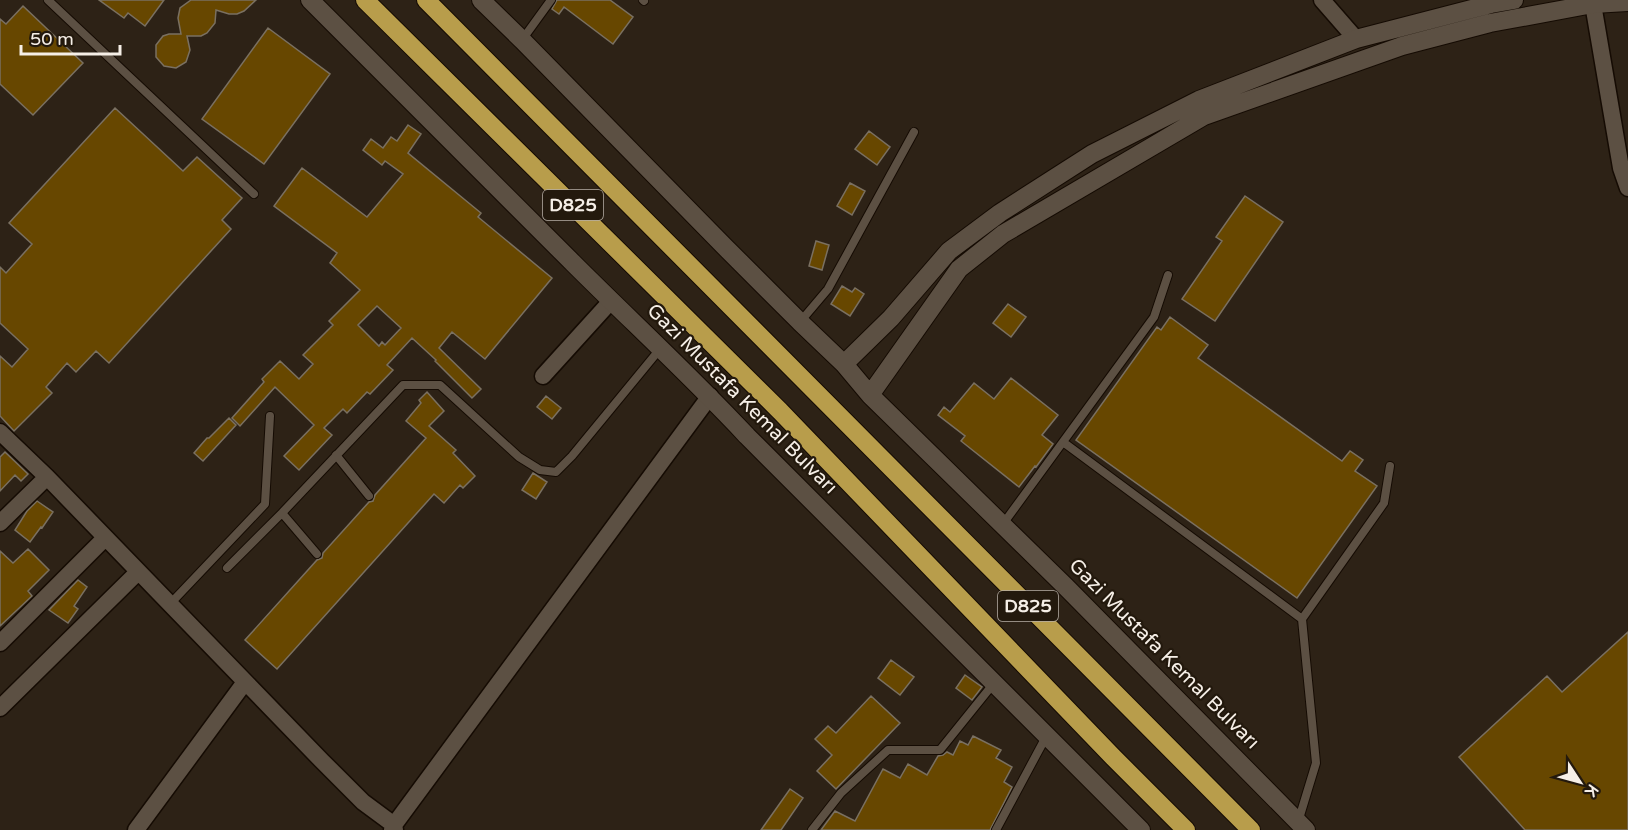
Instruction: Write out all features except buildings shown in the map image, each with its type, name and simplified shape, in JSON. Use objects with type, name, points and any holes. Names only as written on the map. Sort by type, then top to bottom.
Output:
[{"type":"highway","name":"Gazi Mustafa Kemal Bulvarı","points":[[365,0],[780,411],[1186,830]]},
{"type":"highway","name":"D825","points":[[426,0],[1251,830]]},
{"type":"street","name":"Gazi Mustafa Kemal Bulvarı","points":[[310,0],[611,301],[710,396],[747,436],[1047,735],[1132,824]]},
{"type":"street","name":"Gazi Mustafa Kemal Bulvarı","points":[[481,0],[844,364],[870,395],[1003,524],[1302,826]]},
{"type":"street","points":[[1322,0],[1356,39]]},
{"type":"street","points":[[844,364],[891,318],[949,250],[1000,213],[1083,160],[1199,100],[1356,39],[1514,0]]},
{"type":"street","points":[[870,395],[959,269],[1004,234],[1204,116],[1402,45],[1490,23],[1593,4],[1628,2]]},
{"type":"street","points":[[1593,4],[1621,168],[1628,188]]},
{"type":"street","points":[[543,376],[611,301]]},
{"type":"street","points":[[0,432],[363,802],[394,828],[710,396]]},
{"type":"street","points":[[0,523],[46,477]]},
{"type":"street","points":[[0,643],[105,538]]},
{"type":"street","points":[[0,708],[138,572]]},
{"type":"street","points":[[136,830],[245,682]]},
{"type":"lane","points":[[48,0],[254,194]]},
{"type":"lane","points":[[522,40],[551,0]]},
{"type":"lane","points":[[800,322],[828,289],[914,132]]},
{"type":"lane","points":[[1003,524],[1154,317],[1168,275]]},
{"type":"lane","points":[[227,568],[403,385],[440,385],[519,457],[540,470],[556,472],[572,456],[660,349]]},
{"type":"lane","points":[[170,604],[265,504],[270,416]]},
{"type":"lane","points":[[1063,442],[1302,619]]},
{"type":"lane","points":[[336,455],[369,496]]},
{"type":"lane","points":[[1302,826],[1317,763],[1302,619],[1384,503],[1390,466]]},
{"type":"lane","points":[[282,513],[317,554]]},
{"type":"lane","points":[[813,830],[841,793],[888,750],[940,750],[994,682]]},
{"type":"lane","points":[[996,830],[1047,735]]}]
